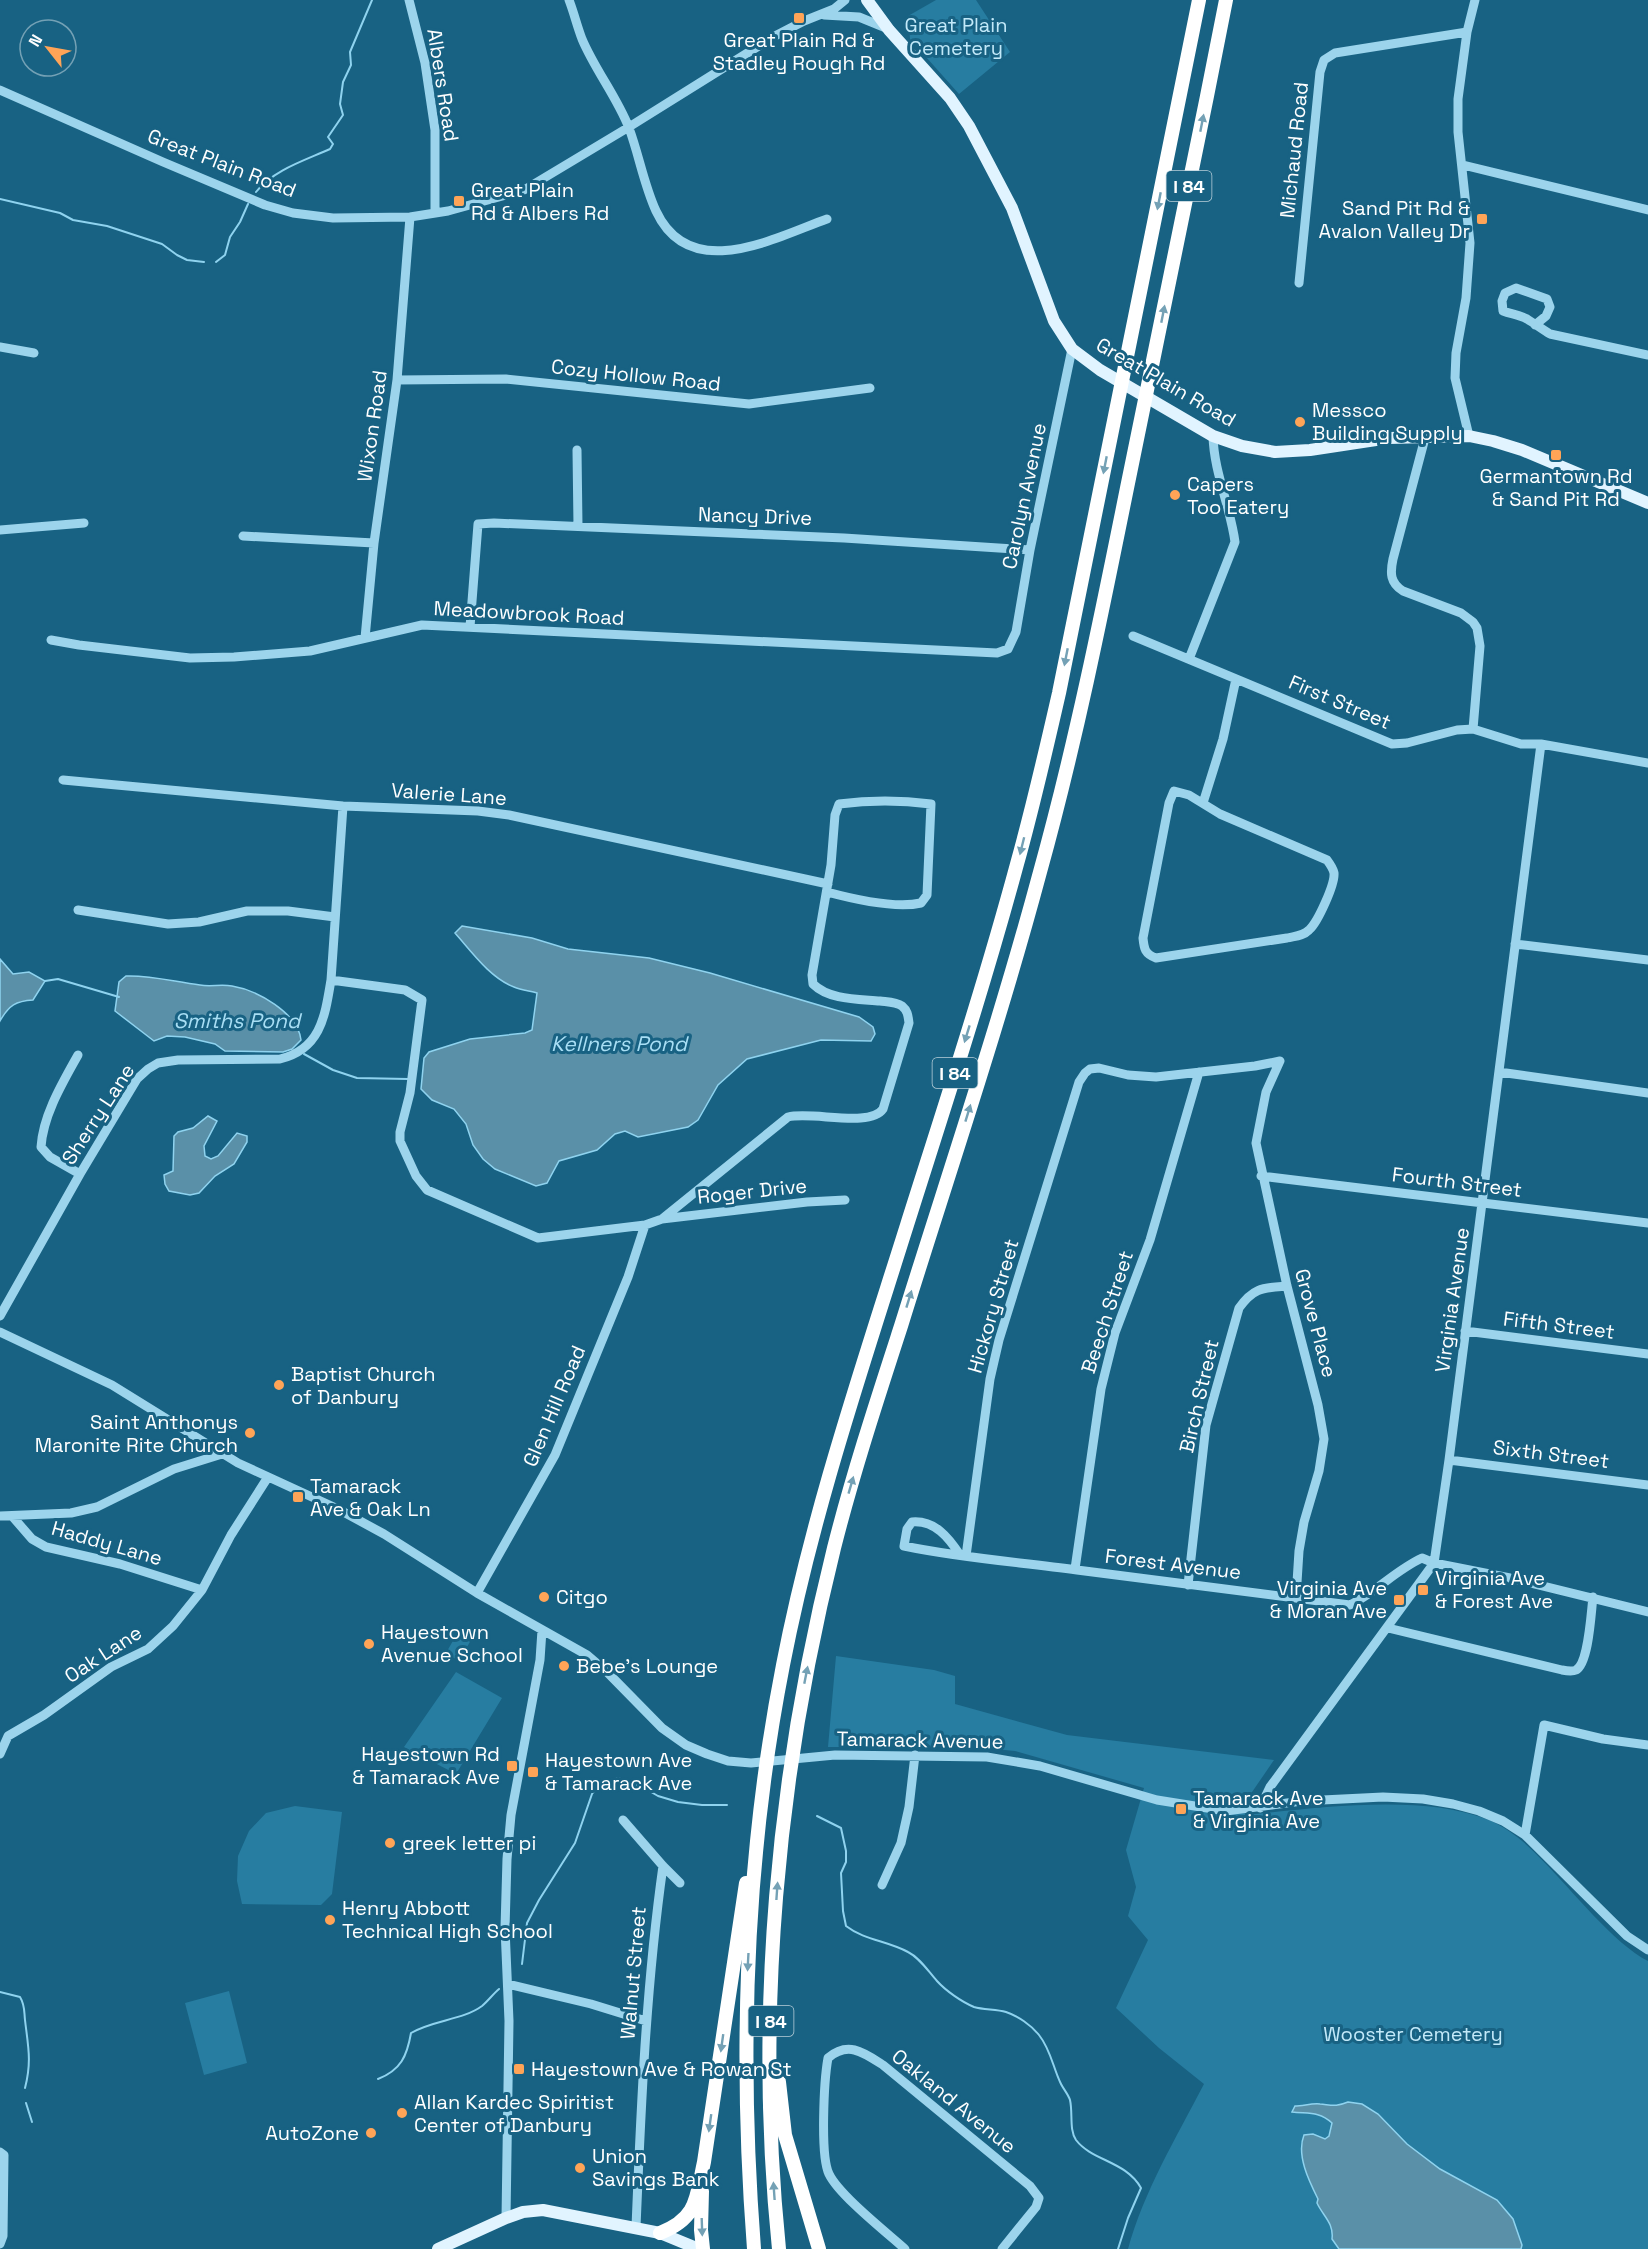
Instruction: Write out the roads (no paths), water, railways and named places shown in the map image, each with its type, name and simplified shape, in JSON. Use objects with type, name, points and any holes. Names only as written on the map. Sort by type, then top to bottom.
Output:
[{"type":"highway","name":"I 84","points":[[754,2249],[747,2129],[746,2007],[750,1920],[762,1793],[792,1623],[823,1494],[981,990],[1018,863],[1059,693],[1199,0]]},
{"type":"highway","name":"I 84","points":[[779,2249],[773,2177],[770,2092],[775,1921],[786,1794],[795,1732],[825,1587],[849,1492],[1004,997],[1041,869],[1091,665],[1226,0]]},
{"type":"highway","points":[[660,2233],[677,2226],[688,2216],[697,2197],[741,1905],[759,1820]]},
{"type":"highway","points":[[775,1921],[782,2117],[789,2154],[819,2249]]},
{"type":"highway","points":[[701,2249],[704,2162]]},
{"type":"main road","name":"Great Plain Road","points":[[867,0],[889,30],[950,98],[969,126],[1012,208],[1054,321],[1072,349],[1100,370],[1213,436],[1242,446],[1275,452],[1310,450],[1389,438],[1469,436],[1522,450],[1648,503]]},
{"type":"main road","points":[[445,2248],[506,2218],[523,2212],[543,2210],[636,2227],[660,2233],[701,2249]]},
{"type":"street","name":"Albers Road","points":[[409,0],[425,63],[435,130],[435,213]]},
{"type":"street","points":[[569,0],[583,40],[629,128],[656,212],[672,232],[684,242],[711,252],[741,250],[827,219]]},
{"type":"street","name":"Great Plain Road","points":[[0,90],[265,205],[293,213],[333,218],[410,217],[435,213],[524,190],[629,128],[773,37],[834,9],[845,0]]},
{"type":"street","points":[[1469,436],[1455,378],[1456,353],[1466,298],[1470,243],[1458,132],[1458,99],[1467,32],[1475,0]]},
{"type":"street","name":"Great Plain Road","points":[[822,15],[859,17],[889,30]]},
{"type":"street","name":"Michaud Road","points":[[1299,283],[1315,108],[1324,60],[1335,52],[1467,32]]},
{"type":"street","points":[[1463,165],[1648,210]]},
{"type":"street","name":"Wixon Road","points":[[365,638],[374,543],[397,380],[410,217]]},
{"type":"street","points":[[1535,325],[1546,316],[1550,307],[1547,299],[1516,288],[1505,293],[1502,302],[1503,311],[1527,319],[1535,325],[1550,334],[1648,355]]},
{"type":"street","points":[[0,347],[34,352]]},
{"type":"street","name":"Carolyn Avenue","points":[[1008,649],[1016,632],[1030,550],[1072,349]]},
{"type":"street","name":"Cozy Hollow Road","points":[[397,380],[506,379],[749,404],[870,388]]},
{"type":"street","points":[[1189,659],[1234,542],[1232,522],[1213,457],[1213,436]]},
{"type":"street","points":[[1425,438],[1393,559],[1392,577],[1396,586],[1403,591],[1461,613],[1477,627],[1480,646],[1473,729]]},
{"type":"street","points":[[577,450],[578,526]]},
{"type":"street","points":[[0,530],[84,523]]},
{"type":"street","name":"Nancy Drive","points":[[470,627],[478,524],[578,526],[844,538],[1030,550]]},
{"type":"street","points":[[243,536],[374,543]]},
{"type":"street","name":"Meadowbrook Road","points":[[51,640],[124,651],[209,658],[310,651],[422,625],[987,654],[1008,649]]},
{"type":"street","name":"First Street","points":[[1132,636],[1392,744],[1407,743],[1457,730],[1473,729],[1521,744],[1541,744],[1648,763]]},
{"type":"street","points":[[1203,803],[1223,739],[1236,678]]},
{"type":"street","name":"Virginia Avenue","points":[[1260,1808],[1270,1786],[1434,1563],[1483,1203],[1541,744]]},
{"type":"street","name":"Valerie Lane","points":[[63,780],[343,806],[478,811],[509,815],[827,888],[865,900],[910,905],[921,903],[927,895],[932,804],[859,801],[839,804],[827,888]]},
{"type":"street","points":[[1174,791],[1203,803],[1220,813],[1327,860],[1334,870],[1334,879],[1320,913],[1309,931],[1302,935],[1275,940],[1155,958],[1148,955],[1144,948],[1143,938],[1169,803],[1174,791]]},
{"type":"street","name":"Sherry Lane","points":[[0,1317],[80,1174],[137,1079],[148,1069],[158,1063],[178,1060],[263,1060],[292,1056],[312,1042],[327,1006],[331,980],[343,806]]},
{"type":"street","points":[[331,980],[405,990],[422,1000],[410,1093],[400,1132],[400,1141],[416,1176],[427,1190],[538,1238],[645,1225],[662,1219],[788,1117],[799,1114],[866,1119],[879,1114],[883,1109],[909,1023],[908,1012],[902,1006],[893,1003],[825,993],[813,984],[813,964],[827,888]]},
{"type":"street","points":[[78,910],[168,924],[199,922],[247,910],[288,910],[335,917]]},
{"type":"street","points":[[1515,944],[1648,960]]},
{"type":"street","points":[[78,1055],[47,1120],[41,1147],[50,1157],[80,1174]]},
{"type":"street","name":"Grove Place","points":[[1199,1072],[1255,1066],[1280,1060],[1266,1092],[1256,1143],[1287,1286],[1318,1405],[1324,1439],[1319,1472],[1304,1522],[1299,1551],[1296,1598]]},
{"type":"street","name":"Hickory Street","points":[[963,1556],[990,1379],[999,1340],[1079,1082],[1090,1069],[1100,1068],[1128,1075],[1156,1077],[1199,1072]]},
{"type":"street","name":"Beech Street","points":[[1075,1569],[1101,1389],[1115,1333],[1150,1240],[1199,1072]]},
{"type":"street","points":[[1500,1072],[1648,1092]]},
{"type":"street","name":"Fourth Street","points":[[1262,1176],[1648,1223]]},
{"type":"street","name":"Roger Drive","points":[[662,1219],[807,1202],[845,1200]]},
{"type":"street","name":"Glen Hill Road","points":[[477,1593],[555,1455],[628,1277],[645,1225]]},
{"type":"street","name":"Birch Street","points":[[1188,1585],[1206,1425],[1239,1308],[1248,1296],[1260,1289],[1287,1286]]},
{"type":"street","name":"Fifth Street","points":[[1465,1331],[1648,1354]]},
{"type":"street","name":"Tamarack Avenue","points":[[0,1332],[112,1384],[222,1454],[338,1509],[384,1534],[477,1593],[587,1655],[662,1728],[686,1745],[706,1754],[728,1761],[751,1763],[834,1755],[968,1756],[1007,1759],[1040,1766],[1157,1800],[1226,1810],[1260,1808],[1302,1801],[1383,1797],[1424,1799],[1479,1811],[1503,1821],[1525,1835],[1627,1936],[1648,1950]]},
{"type":"street","points":[[0,1516],[71,1513],[97,1507],[174,1469],[222,1454]]},
{"type":"street","name":"Sixth Street","points":[[1449,1460],[1648,1485]]},
{"type":"street","name":"Oak Lane","points":[[0,1754],[8,1736],[44,1715],[111,1666],[148,1649],[172,1626],[202,1590],[231,1535],[268,1477]]},
{"type":"street","name":"Haddy Lane","points":[[12,1516],[32,1539],[46,1547],[120,1564],[202,1590]]},
{"type":"street","name":"Forest Avenue","points":[[963,1556],[934,1526],[925,1521],[912,1522],[907,1529],[904,1546],[963,1556],[1350,1605],[1405,1566],[1422,1558],[1434,1563],[1593,1597],[1648,1612]]},
{"type":"street","points":[[1388,1628],[1574,1671],[1578,1669],[1585,1657],[1593,1597]]},
{"type":"street","points":[[506,2218],[509,2021],[505,1928],[508,1849],[511,1815],[540,1660],[542,1630]]},
{"type":"street","points":[[1525,1835],[1544,1725],[1603,1739],[1648,1745]]},
{"type":"street","points":[[882,1885],[901,1843],[909,1808],[915,1755]]},
{"type":"street","points":[[623,1820],[680,1882]]},
{"type":"street","name":"Walnut Street","points":[[636,2227],[646,2021],[655,1919],[663,1866]]},
{"type":"street","points":[[508,1984],[591,2004],[646,2021]]},
{"type":"street","name":"Oakland Avenue","points":[[905,2249],[855,2204],[828,2174],[824,2151],[824,2077],[828,2058],[837,2050],[852,2049],[883,2065],[1030,2186],[1039,2198],[1036,2207],[1002,2249]]},
{"type":"street","points":[[0,2152],[4,2154],[3,2236],[0,2244]]},
{"type":"water","name":"Kellners Pond","points":[[462,926],[532,938],[568,949],[649,958],[710,973],[859,1017],[873,1027],[875,1034],[871,1041],[821,1040],[747,1059],[718,1085],[698,1120],[688,1127],[638,1137],[625,1131],[615,1134],[597,1150],[559,1161],[547,1183],[536,1186],[495,1169],[483,1159],[473,1145],[466,1124],[454,1109],[432,1100],[421,1089],[424,1058],[429,1052],[470,1039],[525,1033],[532,1030],[537,993],[505,983],[489,971],[455,933]]},
{"type":"water","points":[[0,959],[13,974],[29,972],[45,981],[33,1000],[22,1001],[14,1005],[0,1021]]},
{"type":"water","name":"Smiths Pond","points":[[126,976],[204,986],[228,985],[253,992],[275,1004],[284,1012],[298,1030],[301,1040],[292,1049],[283,1052],[225,1051],[215,1044],[185,1037],[167,1036],[154,1041],[115,1011],[119,982]]},
{"type":"water","points":[[208,1116],[217,1121],[204,1146],[205,1156],[211,1159],[218,1156],[237,1133],[247,1136],[247,1142],[234,1164],[215,1176],[199,1193],[190,1195],[169,1191],[164,1175],[173,1171],[174,1136],[178,1132],[193,1128]]},
{"type":"water","points":[[1348,2102],[1362,2104],[1378,2114],[1407,2144],[1440,2169],[1497,2200],[1513,2219],[1522,2245],[1521,2249],[1339,2249],[1332,2239],[1330,2224],[1317,2203],[1318,2199],[1305,2168],[1302,2151],[1304,2135],[1313,2134],[1325,2139],[1329,2136],[1332,2123],[1318,2115],[1292,2112],[1295,2106],[1337,2105]]},
{"type":"waterway","points":[[256,192],[263,184],[281,172],[330,149],[333,144],[328,137],[343,115],[340,104],[343,82],[351,65],[350,52],[372,0]]},
{"type":"waterway","points":[[0,199],[60,213],[73,220],[107,226],[162,244],[187,260],[204,262]]},
{"type":"waterway","points":[[216,262],[225,255],[230,237],[248,204]]},
{"type":"waterway","points":[[45,981],[58,979],[119,997]]},
{"type":"waterway","points":[[304,1054],[333,1070],[357,1078],[408,1079]]},
{"type":"waterway","points":[[522,1964],[527,1923],[575,1843],[592,1794],[600,1783],[618,1778],[658,1796],[678,1802],[727,1805]]},
{"type":"waterway","points":[[817,1816],[841,1828],[846,1851],[846,1862],[841,1873],[846,1926],[860,1934],[908,1952],[920,1961],[941,1985],[959,1999],[974,2007],[1002,2011],[1015,2016],[1039,2035],[1070,2100],[1076,2140],[1091,2153],[1127,2172],[1141,2188],[1118,2249]]},
{"type":"waterway","points":[[378,2079],[392,2071],[402,2061],[411,2033],[474,2011],[499,1989]]},
{"type":"waterway","points":[[0,1992],[20,1997],[24,2005],[29,2054],[25,2088]]},
{"type":"waterway","points":[[26,2103],[32,2122]]},
{"type":"place","name":"Great Plain Rd & Stadley Rough Rd","points":[[799,18]]},
{"type":"place","name":"Great Plain Rd & Albers Rd","points":[[459,201]]},
{"type":"place","name":"Sand Pit Rd & Avalon Valley Dr","points":[[1482,219]]},
{"type":"place","name":"Messco Building Supply","points":[[1300,422]]},
{"type":"place","name":"Germantown Rd & Sand Pit Rd","points":[[1556,455]]},
{"type":"place","name":"Capers Too Eatery","points":[[1175,495]]},
{"type":"place","name":"Baptist Church of Danbury","points":[[279,1385]]},
{"type":"place","name":"Saint Anthonys Maronite Rite Church","points":[[250,1433]]},
{"type":"place","name":"Tamarack Ave & Oak Ln","points":[[298,1497]]},
{"type":"place","name":"Virginia Ave & Forest Ave","points":[[1423,1590]]},
{"type":"place","name":"Citgo","points":[[544,1597]]},
{"type":"place","name":"Virginia Ave & Moran Ave","points":[[1399,1600]]},
{"type":"place","name":"Hayestown Avenue School","points":[[369,1644]]},
{"type":"place","name":"Bebe's Lounge","points":[[564,1666]]},
{"type":"place","name":"Hayestown Rd & Tamarack Ave","points":[[512,1766]]},
{"type":"place","name":"Hayestown Ave & Tamarack Ave","points":[[533,1772]]},
{"type":"place","name":"Tamarack Ave & Virginia Ave","points":[[1181,1809]]},
{"type":"place","name":"greek letter pi","points":[[390,1843]]},
{"type":"place","name":"Henry Abbott Technical High School","points":[[330,1920]]},
{"type":"place","name":"Hayestown Ave & Rowan St","points":[[519,2069]]},
{"type":"place","name":"Allan Kardec Spiritist Center of Danbury","points":[[402,2113]]},
{"type":"place","name":"AutoZone","points":[[371,2133]]},
{"type":"place","name":"Union Savings Bank","points":[[580,2168]]},
{"type":"park label","name":"Great Plain Cemetery","points":[[956,36]]},
{"type":"park label","name":"Wooster Cemetery","points":[[1413,2034]]}]
